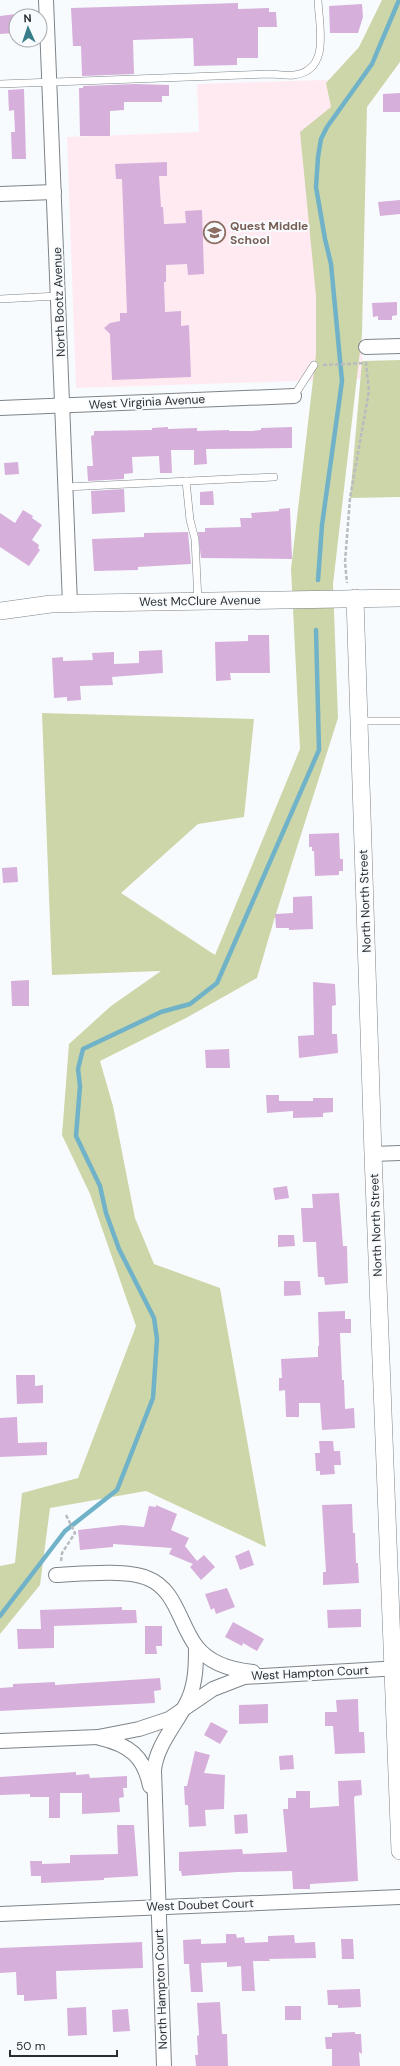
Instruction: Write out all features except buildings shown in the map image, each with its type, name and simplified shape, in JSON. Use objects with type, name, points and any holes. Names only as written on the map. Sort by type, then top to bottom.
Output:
[{"type":"street","name":"North Bootz Avenue","points":[[46,0],[70,604]]},
{"type":"street","points":[[0,194],[54,192]]},
{"type":"street","points":[[366,347],[400,346]]},
{"type":"street","name":"West Virginia Avenue","points":[[0,408],[294,396]]},
{"type":"street","name":"North North Street","points":[[355,598],[373,1154],[397,1668],[400,1851]]},
{"type":"street","name":"West McClure Avenue","points":[[0,611],[70,604],[400,598]]},
{"type":"street","points":[[373,1154],[400,1153]]},
{"type":"street","points":[[57,1575],[125,1574],[150,1579],[162,1587],[169,1595],[196,1646],[209,1658],[224,1666],[248,1672],[273,1674]]},
{"type":"street","name":"North Hampton Court","points":[[164,2066],[155,1816],[155,1762],[162,1745],[189,1698],[194,1683],[196,1646]]},
{"type":"street","name":"West Hampton Court","points":[[0,1741],[98,1737],[151,1726],[181,1712],[213,1690],[234,1680],[259,1674],[397,1668]]},
{"type":"street","name":"North Hampton Court","points":[[98,1737],[127,1748],[139,1758],[148,1777],[155,1816]]},
{"type":"street","name":"West Doubet Court","points":[[0,1914],[400,1897]]},
{"type":"lane","points":[[0,84],[269,74],[293,75],[307,72],[316,64],[320,50],[318,0]]},
{"type":"lane","points":[[0,299],[58,296]]},
{"type":"lane","points":[[294,396],[314,365]]},
{"type":"lane","points":[[66,487],[274,477]]},
{"type":"lane","points":[[186,481],[190,520],[195,539],[198,601]]},
{"type":"lane","points":[[359,721],[400,721]]},
{"type":"path","points":[[314,365],[366,363],[369,391],[350,498],[345,562],[347,583]]},
{"type":"path","points":[[57,1575],[62,1553],[75,1533],[66,1516]]},
{"type":"shaded area","name":"Quest Middle School","points":[[353,79],[363,379],[76,388],[67,137],[199,132],[197,84]]},
{"type":"green space","points":[[382,0],[400,0],[400,62],[367,107],[362,334],[333,584],[338,718],[257,978],[186,1018],[100,1061],[113,1106],[135,1218],[154,1264],[220,1288],[266,1547],[146,1491],[50,1508],[40,1585],[0,1634],[0,1566],[15,1563],[22,1493],[78,1478],[136,1326],[90,1194],[62,1135],[69,1044],[111,1006],[161,971],[52,975],[42,713],[254,719],[244,817],[198,824],[121,893],[215,955],[300,749],[291,569],[316,354],[316,296],[300,132],[331,107],[326,83],[359,47]]},
{"type":"green space","points":[[400,360],[400,497],[350,498],[362,361]]},
{"type":"waterway","points":[[318,580],[322,525],[342,381],[331,264],[316,187],[318,157],[321,139],[327,127],[372,64],[399,0]]},
{"type":"waterway","points":[[0,1616],[65,1531],[117,1490],[153,1398],[157,1339],[154,1318],[119,1249],[106,1213],[100,1186],[76,1136],[80,1086],[78,1069],[83,1049],[161,1012],[190,1004],[217,983],[319,750],[316,630]]},
{"type":"place","name":"Quest Middle School","points":[[214,233]]}]
